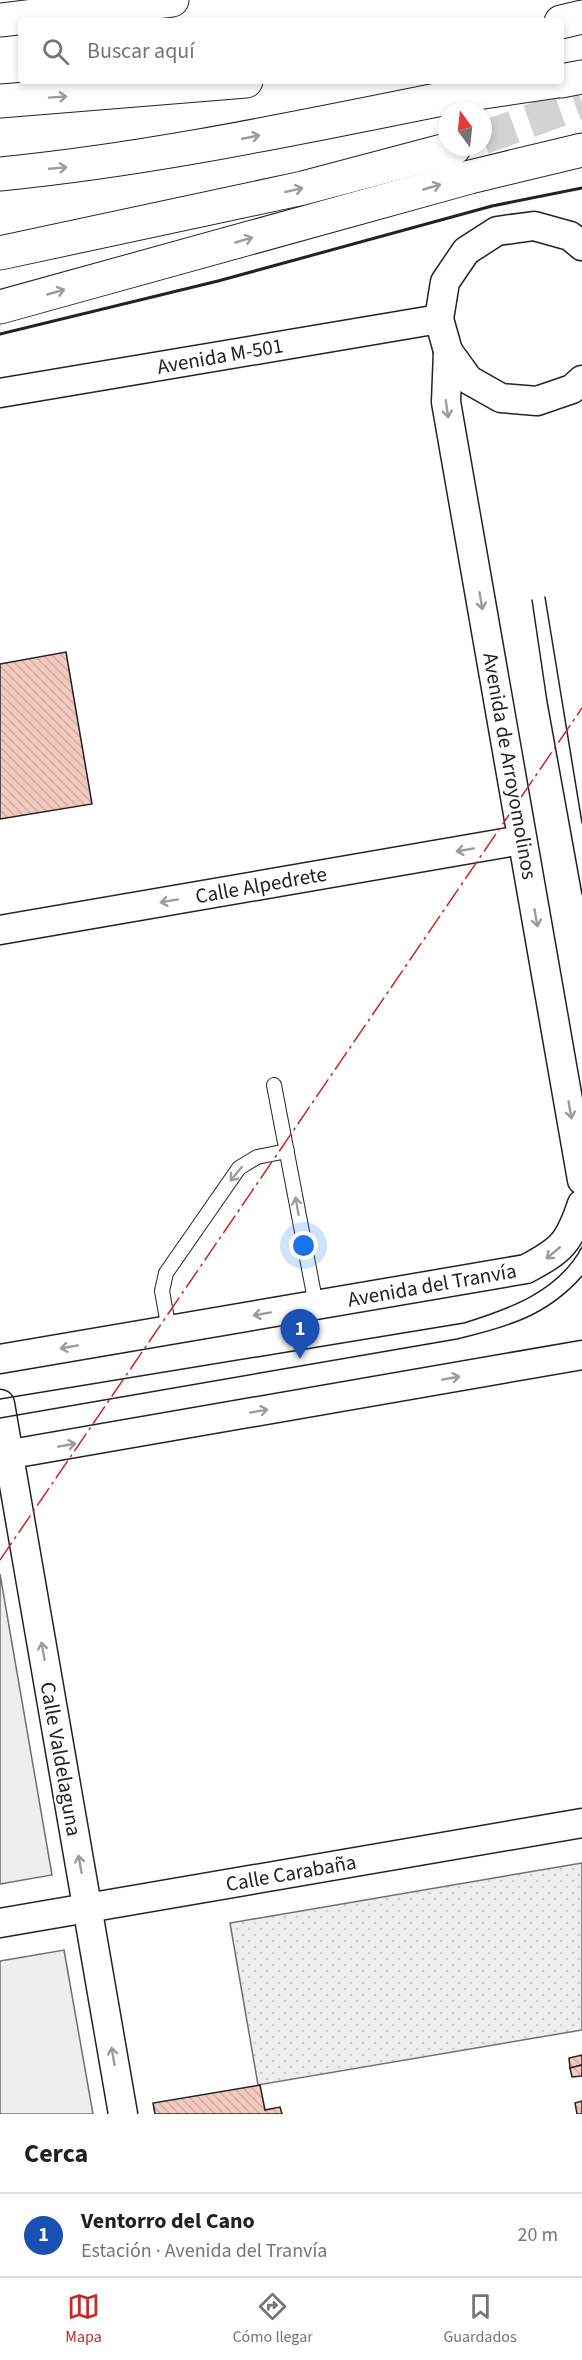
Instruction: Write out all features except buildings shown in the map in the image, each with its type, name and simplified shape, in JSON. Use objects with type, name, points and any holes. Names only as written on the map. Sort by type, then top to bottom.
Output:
[{"type":"highway","points":[[0,20],[172,0]]},
{"type":"highway","points":[[564,21],[582,17]]},
{"type":"highway","points":[[564,80],[582,77]]},
{"type":"highway","points":[[0,101],[209,84]]},
{"type":"highway","points":[[0,174],[76,166],[211,144],[457,96],[539,84]]},
{"type":"highway","points":[[0,307],[470,177],[582,150]]},
{"type":"highway","points":[[0,252],[303,188],[438,152]]},
{"type":"highway","points":[[0,235],[175,216]]},
{"type":"street","points":[[582,246],[570,236],[534,226],[497,231],[466,250],[445,282],[440,319],[448,351],[469,380],[501,398],[537,401],[572,389],[582,380]]},
{"type":"street","name":"Avenida M-501","points":[[0,393],[440,319]]},
{"type":"street","name":"Avenida de Arroyomolinos","points":[[448,351],[446,402],[582,1180]]},
{"type":"street","name":"Calle Alpedrete","points":[[0,930],[522,840]]},
{"type":"street","name":"Avenida del Tranvía","points":[[0,1359],[526,1269],[551,1256],[572,1233],[582,1204]]},
{"type":"street","points":[[4,1456],[582,1355]]},
{"type":"street","name":"Calle Valdelaguna","points":[[0,1404],[4,1456],[123,2114]]},
{"type":"street","name":"Calle Carabaña","points":[[0,1923],[582,1823]]},
{"type":"lane","points":[[274,1085],[316,1305]]},
{"type":"lane","points":[[169,1330],[162,1291],[166,1273],[239,1168],[256,1157],[287,1151]]},
{"type":"shaded area","points":[[0,1574],[52,1875],[0,1884]]},
{"type":"shaded area","points":[[582,1863],[582,2030],[258,2085],[230,1923]]},
{"type":"shaded area","points":[[64,1950],[93,2114],[0,2114],[0,1961]]},
{"type":"tunnel","points":[[492,135],[582,102]]},
{"type":"tram line","points":[[545,597],[582,823]]},
{"type":"tram line","points":[[532,600],[547,701],[582,894]]},
{"type":"tram line","points":[[0,1399],[464,1323],[498,1312],[531,1297],[560,1276],[582,1247]]},
{"type":"tram line","points":[[0,1418],[457,1339],[493,1330],[525,1318],[555,1301],[582,1276]]},
{"type":"wall","points":[[0,334],[218,281],[492,206],[582,188]]},
{"type":"power","points":[[0,1560],[582,708]]},
{"type":"place","name":"Ventorro del Cano","points":[[300,1359]]}]
